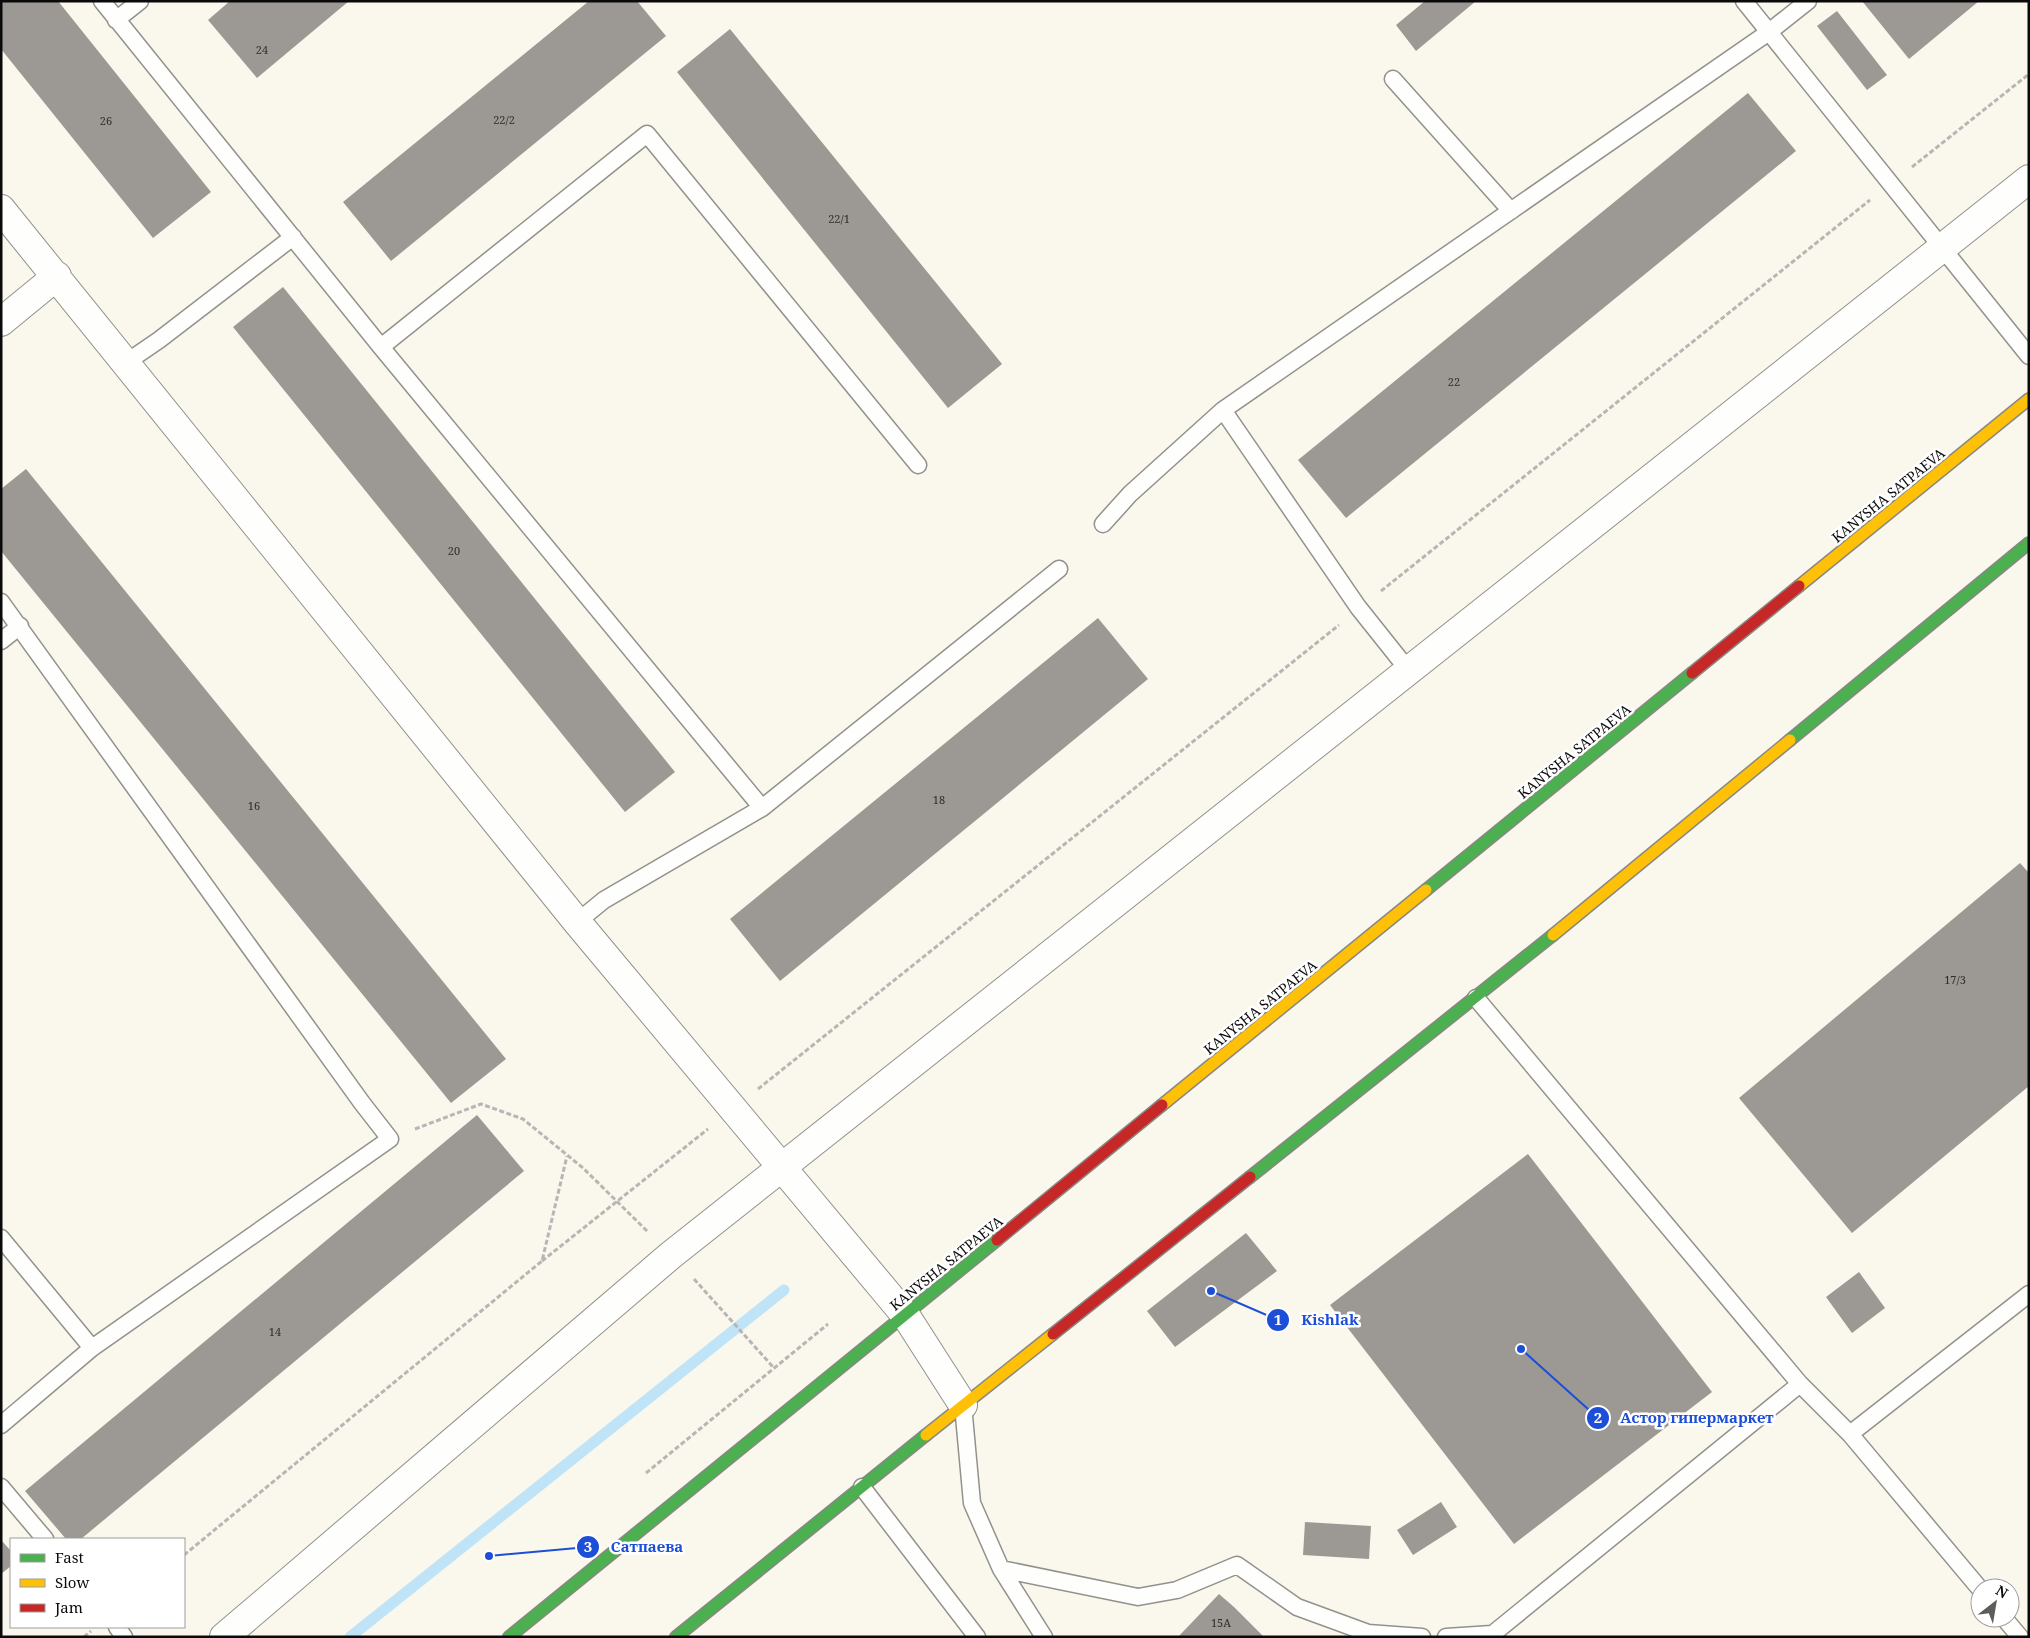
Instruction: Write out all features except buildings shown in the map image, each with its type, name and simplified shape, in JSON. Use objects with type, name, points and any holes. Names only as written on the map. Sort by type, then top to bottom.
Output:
[{"type":"main road","name":"KANYSHA SATPAEVA","points":[[509,1637],[906,1316],[2029,399]]},
{"type":"main road","points":[[676,1637],[963,1405],[1476,998],[2029,543]]},
{"type":"street","points":[[224,1637],[781,1166],[1943,249],[2029,179]]},
{"type":"street","points":[[1,209],[57,276],[124,364],[577,922],[906,1316],[963,1405]]},
{"type":"street","points":[[1,322],[57,276]]},
{"type":"lane","points":[[102,1],[292,237],[762,808]]},
{"type":"lane","points":[[116,20],[140,1]]},
{"type":"lane","points":[[1744,1],[2029,356]]},
{"type":"lane","points":[[1103,524],[1130,494],[1223,410],[1769,32],[1808,1]]},
{"type":"lane","points":[[1393,79],[1511,210]]},
{"type":"lane","points":[[382,347],[647,134],[918,465]]},
{"type":"lane","points":[[124,364],[159,340],[292,237]]},
{"type":"lane","points":[[1223,410],[1358,607],[1408,671]]},
{"type":"lane","points":[[577,922],[604,900],[762,808],[1059,569]]},
{"type":"lane","points":[[1,602],[390,1139],[92,1348],[1,1425]]},
{"type":"lane","points":[[1,641],[20,626]]},
{"type":"lane","points":[[1476,998],[1800,1384],[1850,1434],[1971,1578]]},
{"type":"lane","points":[[1,1238],[92,1348]]},
{"type":"lane","points":[[1850,1434],[2029,1294]]},
{"type":"lane","points":[[1446,1637],[1492,1636],[1800,1384]]},
{"type":"lane","points":[[963,1405],[972,1503],[1001,1569],[1044,1637]]},
{"type":"lane","points":[[862,1487],[977,1637]]},
{"type":"lane","points":[[1,1488],[44,1538]]},
{"type":"lane","points":[[1001,1569],[1138,1597],[1177,1590],[1237,1566],[1297,1607],[1368,1633],[1422,1637]]},
{"type":"path","points":[[1904,173],[2029,74]]},
{"type":"path","points":[[1375,596],[1873,198]]},
{"type":"path","points":[[752,1093],[1344,621]]},
{"type":"path","points":[[390,1139],[481,1104],[523,1119],[583,1168],[673,1257],[774,1368]]},
{"type":"path","points":[[185,1554],[542,1261],[714,1124]]},
{"type":"path","points":[[542,1261],[567,1156]]},
{"type":"path","points":[[646,1473],[828,1324]]},
{"type":"waterway","points":[[350,1637],[784,1290]]},
{"type":"traffic: fast","points":[[1790,740],[2029,543]]},
{"type":"traffic: fast","points":[[1426,890],[1692,673]]},
{"type":"traffic: fast","points":[[1250,1177],[1553,935]]},
{"type":"traffic: fast","points":[[509,1637],[997,1240]]},
{"type":"traffic: fast","points":[[676,1637],[926,1435]]},
{"type":"traffic: slow","points":[[1799,586],[2029,399]]},
{"type":"traffic: slow","points":[[1553,935],[1790,740]]},
{"type":"traffic: slow","points":[[1162,1105],[1426,890]]},
{"type":"traffic: slow","points":[[926,1435],[1053,1334]]},
{"type":"traffic: jam","points":[[1692,673],[1799,586]]},
{"type":"traffic: jam","points":[[997,1240],[1162,1105]]},
{"type":"traffic: jam","points":[[1053,1334],[1250,1177]]},
{"type":"place","name":"Kishlak","points":[[1211,1291]]},
{"type":"place","name":"Астор гипермаркет","points":[[1521,1349]]},
{"type":"place","name":"Сатпаева","points":[[489,1556]]}]
